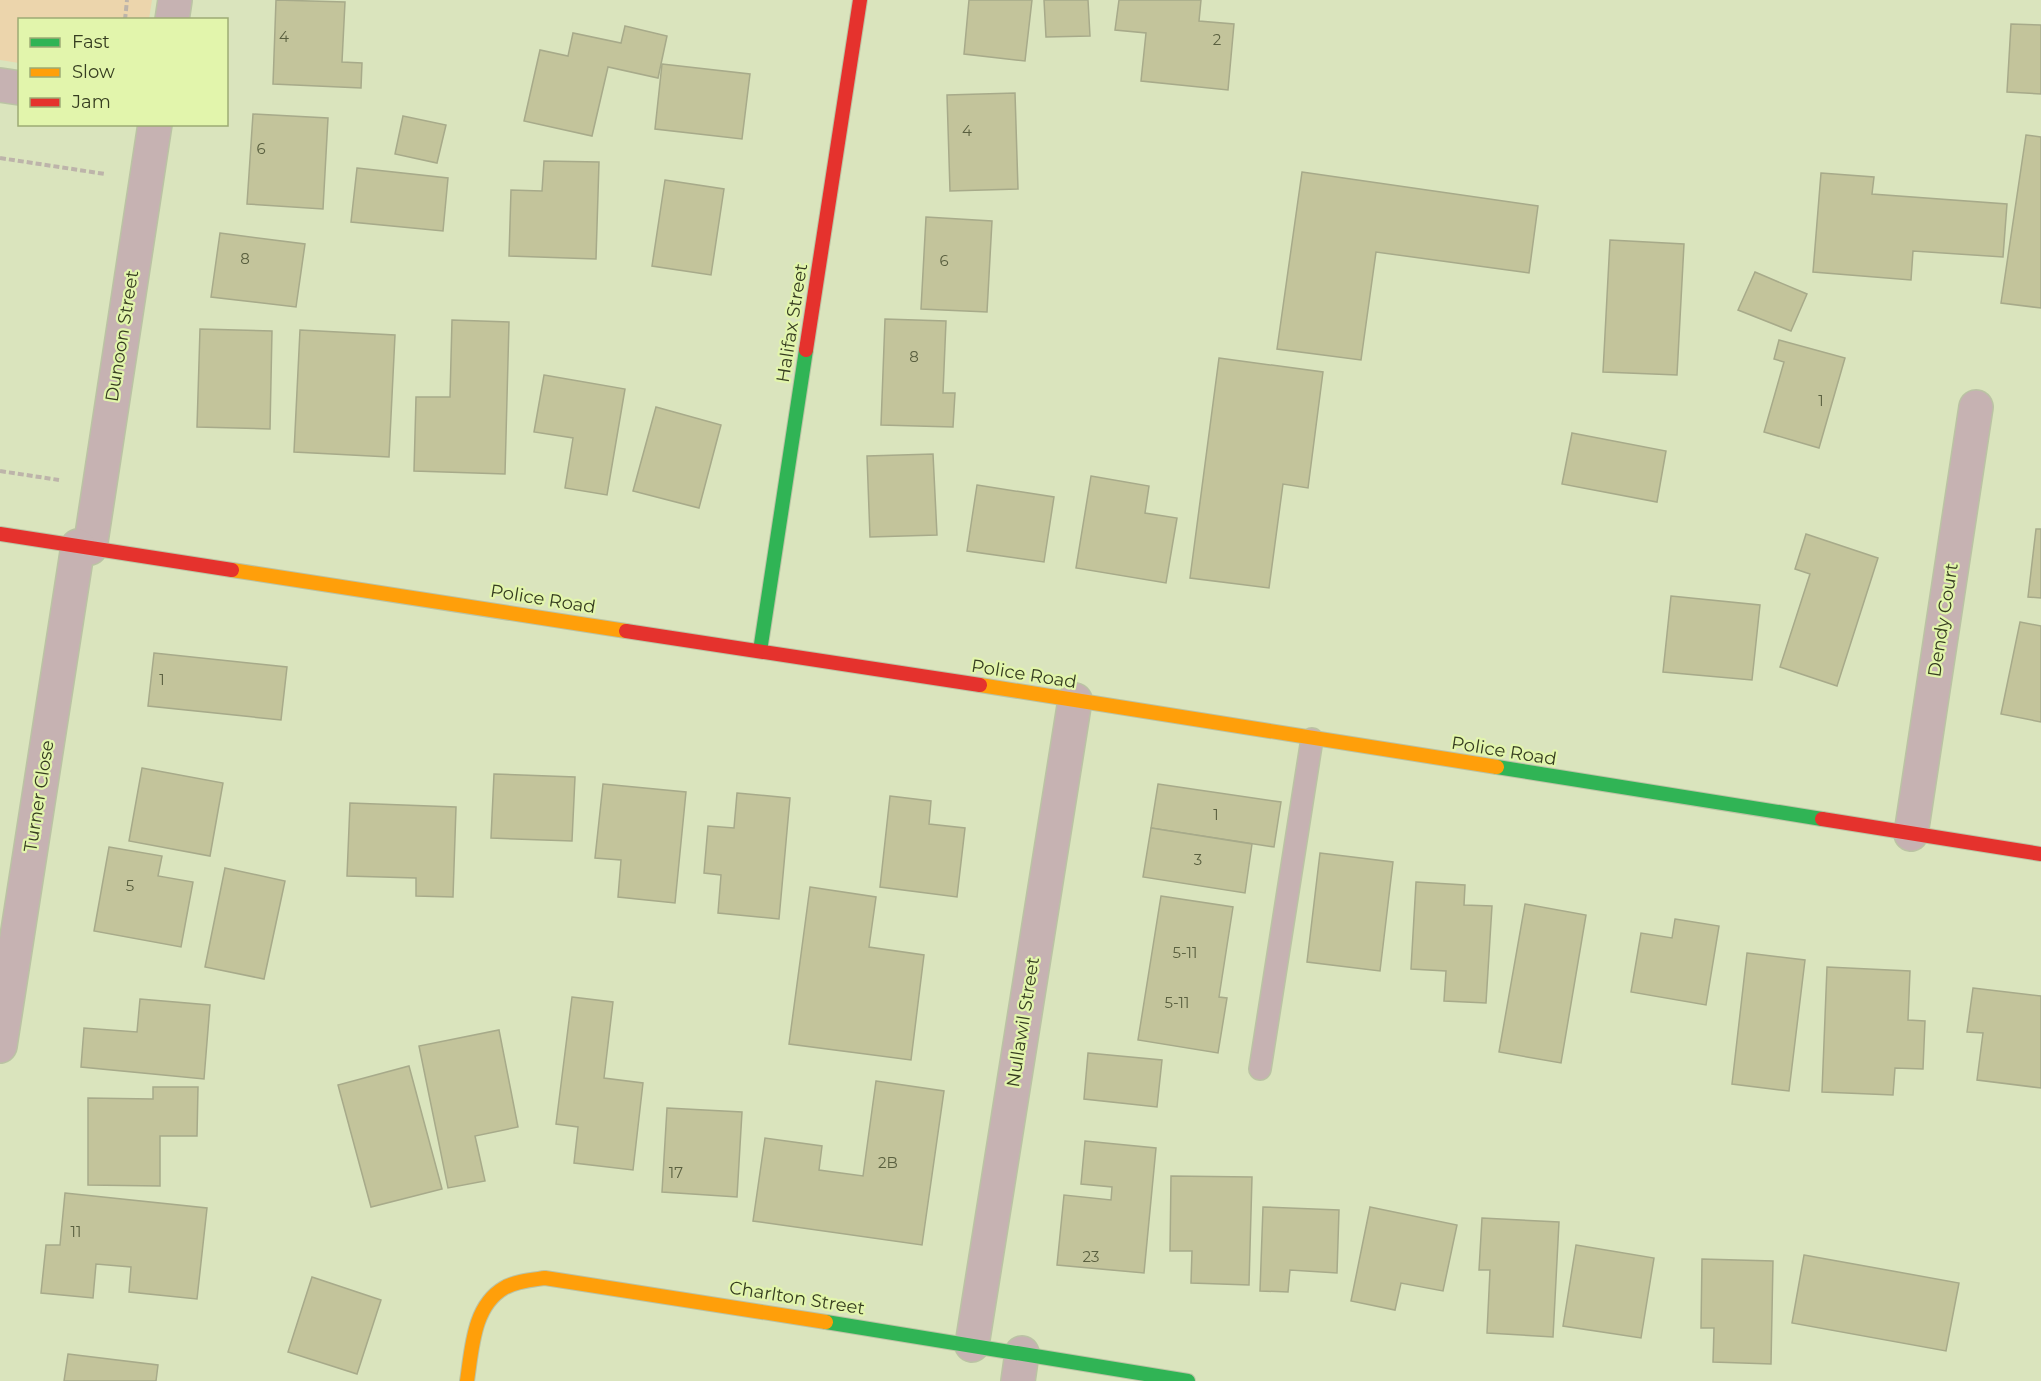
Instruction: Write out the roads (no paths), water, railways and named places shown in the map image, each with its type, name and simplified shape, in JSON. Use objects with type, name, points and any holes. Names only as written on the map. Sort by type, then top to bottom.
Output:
[{"type":"main road","name":"Halifax Street","points":[[760,651],[860,0]]},
{"type":"main road","name":"Police Road","points":[[0,534],[1075,700],[2041,854]]},
{"type":"main road","name":"Charlton Street","points":[[467,1381],[481,1312],[496,1292],[528,1279],[545,1278],[972,1345],[1020,1367],[1188,1381]]},
{"type":"street","points":[[172,18],[175,0]]},
{"type":"street","points":[[0,85],[18,88]]},
{"type":"street","name":"Dunoon Street","points":[[84,547],[155,126]]},
{"type":"street","name":"Dendy Court","points":[[1911,834],[1976,407]]},
{"type":"street","name":"Turner Close","points":[[0,1046],[84,547]]},
{"type":"street","name":"Nullawil Street","points":[[972,1345],[1075,700]]},
{"type":"lane","points":[[1260,1069],[1312,739]]}]
